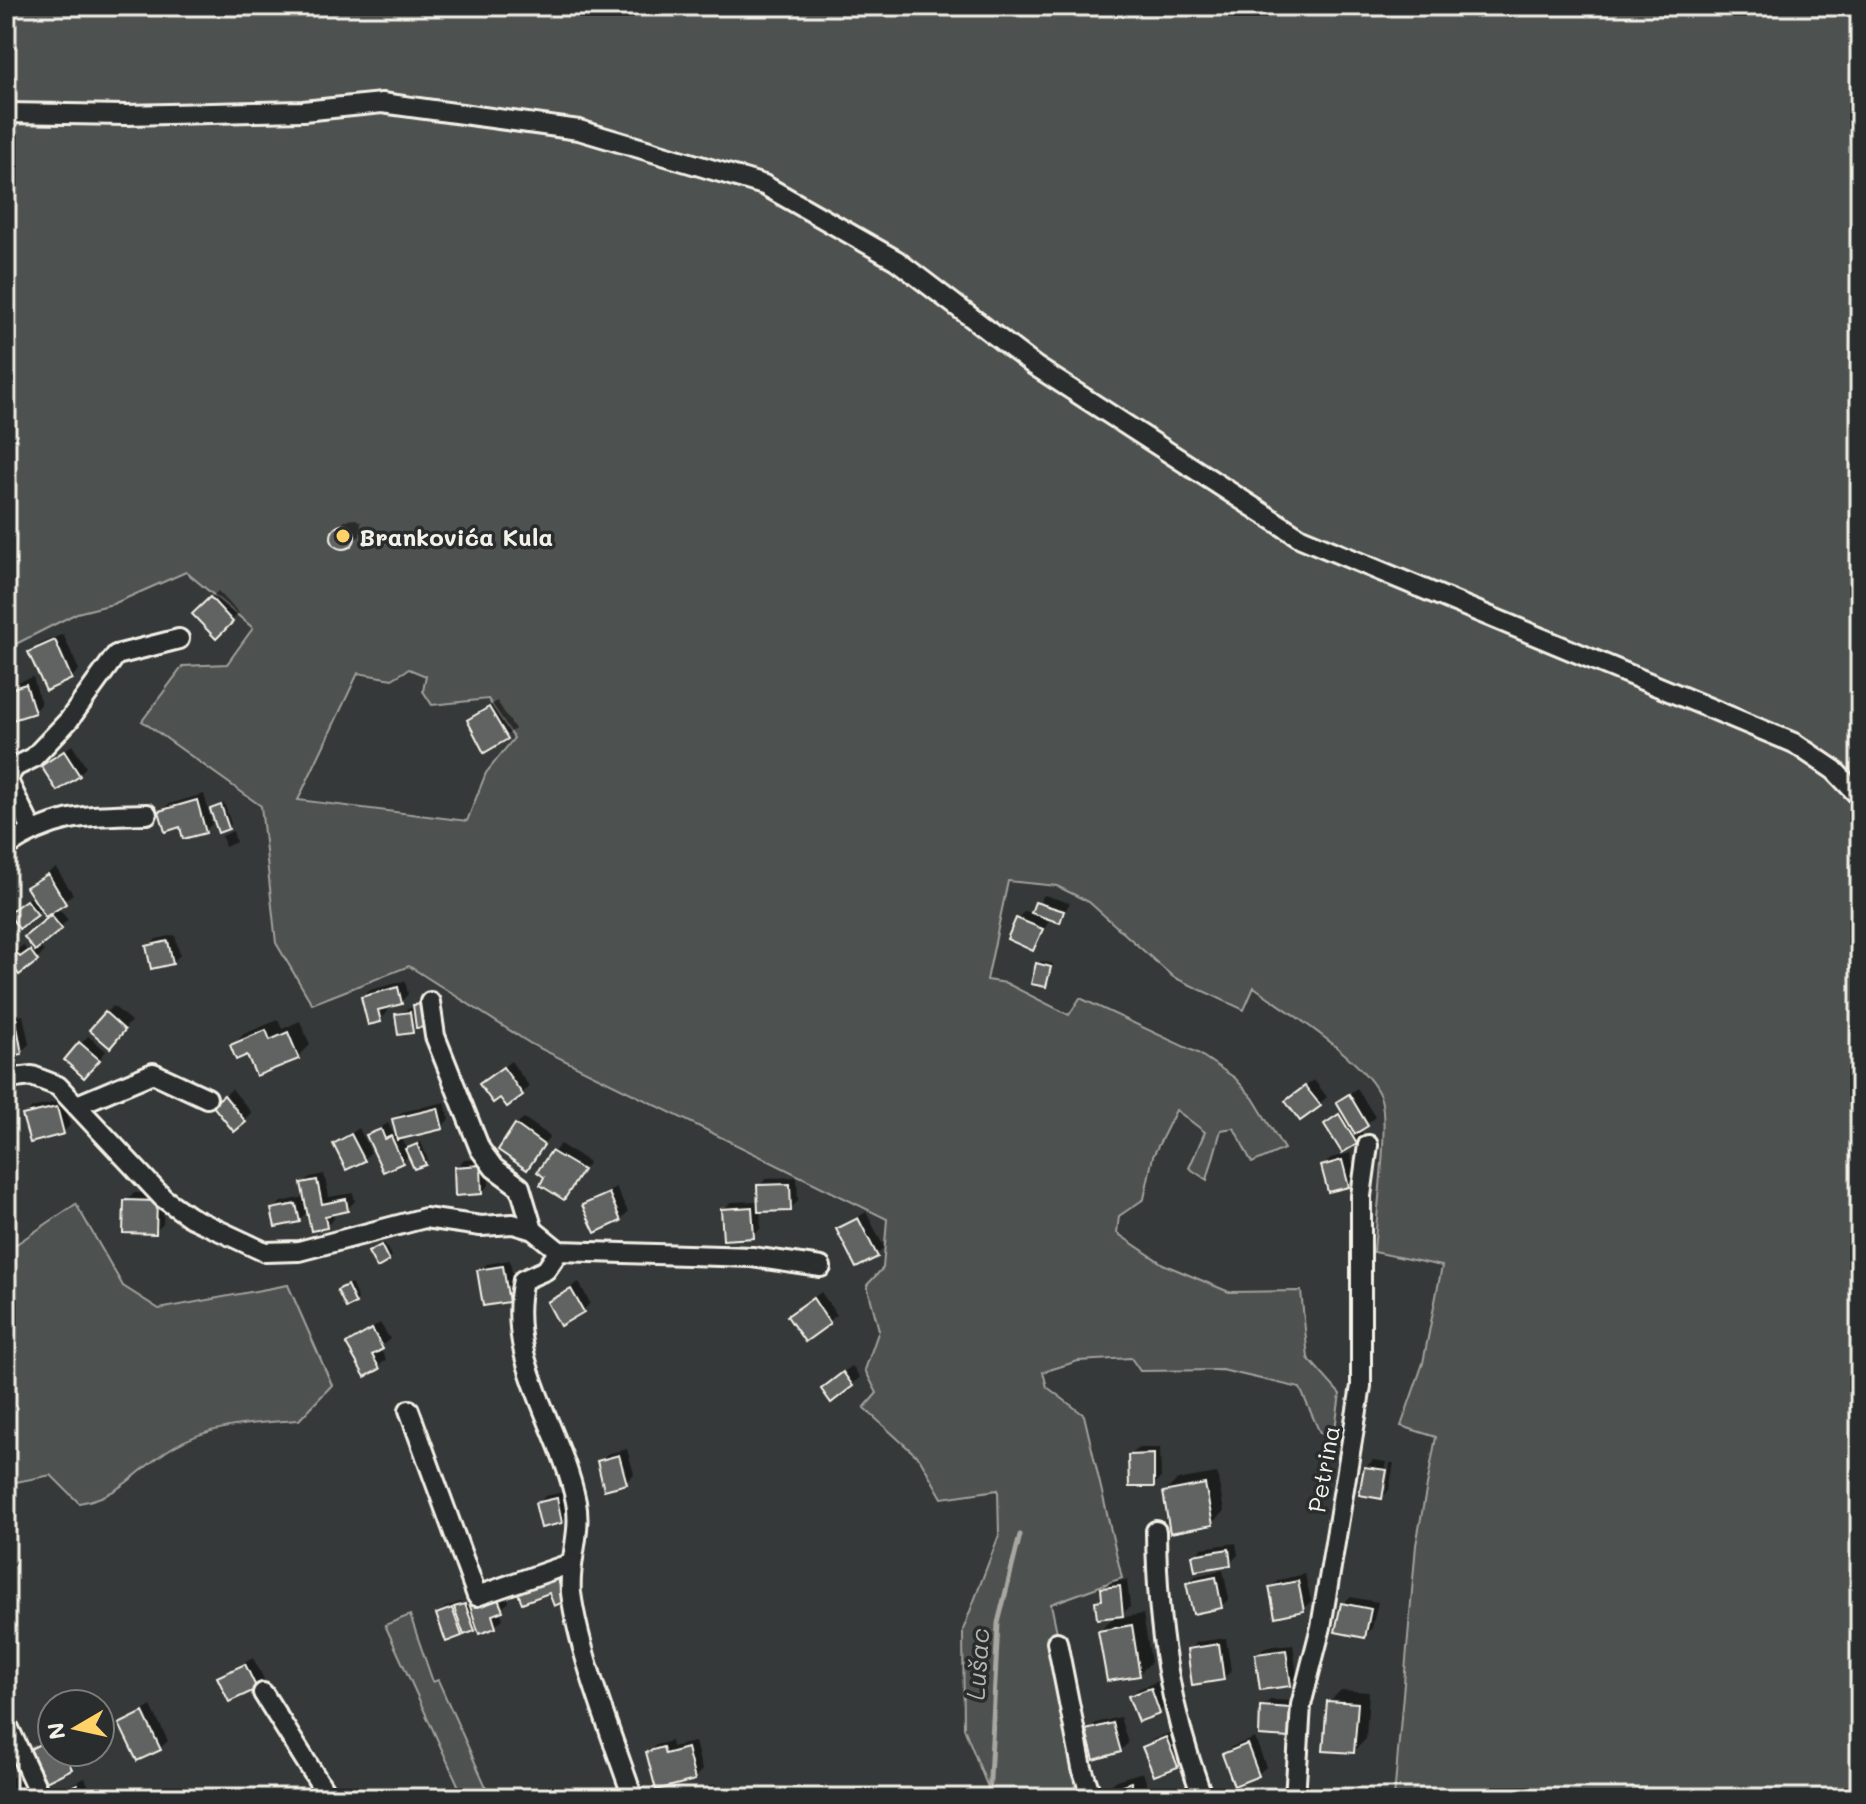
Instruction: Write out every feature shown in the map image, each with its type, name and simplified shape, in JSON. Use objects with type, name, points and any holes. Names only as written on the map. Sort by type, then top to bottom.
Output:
[{"type":"street","points":[[6,113],[126,115],[303,111],[382,103],[579,130],[764,185],[896,260],[1035,366],[1301,538],[1794,743],[1834,770],[1860,797]]},
{"type":"street","points":[[32,830],[7,779],[15,767],[33,758],[69,720],[116,655],[179,639]]},
{"type":"street","points":[[6,847],[32,830],[69,817],[147,814]]},
{"type":"street","points":[[430,1002],[435,1036],[480,1149],[494,1168],[520,1187],[533,1230]]},
{"type":"street","points":[[77,1105],[153,1073],[207,1098]]},
{"type":"street","points":[[6,1079],[32,1076],[58,1086],[163,1198],[190,1217],[265,1252],[299,1251],[425,1218],[468,1225],[513,1224],[533,1230],[559,1251],[752,1257],[821,1267]]},
{"type":"street","name":"Petrina","points":[[1295,1798],[1301,1705],[1321,1627],[1361,1386],[1361,1196],[1368,1145]]},
{"type":"street","points":[[559,1251],[546,1270],[523,1280],[518,1329],[531,1379],[576,1502],[579,1530],[572,1563],[571,1593],[590,1666],[633,1798]]},
{"type":"street","points":[[409,1410],[477,1596],[572,1563]]},
{"type":"street","points":[[1156,1531],[1157,1602],[1165,1672],[1182,1740],[1203,1798]]},
{"type":"street","points":[[1057,1642],[1082,1768],[1092,1798]]},
{"type":"street","points":[[263,1693],[329,1798]]},
{"type":"street","points":[[6,1722],[41,1798]]},
{"type":"shaded area","points":[[6,6],[1860,6],[1860,793],[1836,768],[1302,535],[765,182],[452,108],[6,111]]},
{"type":"shaded area","points":[[382,105],[578,132],[763,187],[895,263],[1300,540],[1793,746],[1860,801],[1860,1798],[1394,1798],[1416,1545],[1436,1437],[1401,1426],[1423,1363],[1442,1266],[1374,1252],[1383,1151],[1381,1099],[1361,1069],[1344,1054],[1254,987],[1244,1010],[1173,977],[1089,902],[1057,886],[1008,881],[987,980],[1006,983],[1069,1015],[1080,998],[1198,1053],[1235,1078],[1253,1098],[1284,1149],[1252,1163],[1234,1128],[1221,1130],[1207,1180],[1189,1168],[1205,1132],[1176,1110],[1153,1156],[1144,1199],[1119,1216],[1117,1233],[1163,1264],[1229,1292],[1301,1291],[1308,1358],[1340,1394],[1334,1436],[1320,1433],[1300,1388],[1222,1370],[1140,1371],[1131,1358],[1078,1361],[1043,1372],[1047,1387],[1084,1415],[1122,1578],[1051,1604],[1092,1798],[977,1798],[989,1790],[964,1728],[963,1630],[999,1535],[998,1490],[942,1498],[920,1459],[864,1408],[877,1393],[865,1370],[879,1330],[867,1285],[883,1268],[887,1219],[531,1044],[409,966],[312,1004],[276,943],[261,806],[142,721],[183,666],[227,664],[253,628],[186,572],[113,604],[77,613],[6,649],[6,116]],"holes":[[[409,669],[426,676],[423,691],[432,705],[488,699],[514,738],[486,773],[467,821],[298,800],[358,673],[392,679]]]},
{"type":"shaded area","points":[[76,1204],[123,1286],[159,1309],[288,1285],[332,1385],[299,1420],[234,1426],[188,1439],[161,1455],[119,1488],[94,1499],[79,1503],[51,1475],[6,1484],[6,1251]]},
{"type":"shaded area","points":[[410,1615],[433,1682],[438,1680],[491,1798],[464,1798],[385,1625]]},
{"type":"building","name":"Brankovića Kula","points":[[338,525],[348,525],[355,532],[355,542],[348,549],[338,549],[331,542],[331,532]]},
{"type":"building","points":[[210,597],[233,622],[216,639],[192,614]]},
{"type":"building","points":[[55,640],[72,679],[46,691],[28,652]]},
{"type":"building","points":[[26,684],[35,713],[6,722],[6,690]]},
{"type":"building","points":[[489,707],[508,739],[484,753],[467,720]]},
{"type":"building","points":[[64,751],[80,776],[57,791],[41,766]]},
{"type":"building","points":[[197,800],[206,833],[183,839],[180,827],[165,832],[159,811]]},
{"type":"building","points":[[221,805],[229,829],[218,833],[210,809]]},
{"type":"building","points":[[48,874],[66,904],[45,917],[26,887]]},
{"type":"building","points":[[26,900],[38,915],[19,929],[8,913]]},
{"type":"building","points":[[1035,902],[1064,911],[1060,923],[1031,913]]},
{"type":"building","points":[[51,915],[62,929],[35,951],[24,937]]},
{"type":"building","points":[[1016,918],[1043,929],[1033,951],[1007,939]]},
{"type":"building","points":[[168,941],[173,964],[151,969],[146,946]]},
{"type":"building","points":[[30,950],[38,961],[19,975],[6,957],[15,951],[20,957]]},
{"type":"building","points":[[1036,963],[1051,967],[1046,987],[1031,984]]},
{"type":"building","points":[[398,987],[402,1004],[378,1010],[381,1022],[368,1025],[361,997]]},
{"type":"building","points":[[424,1004],[427,1027],[416,1028],[413,1005]]},
{"type":"building","points":[[105,1012],[125,1030],[110,1048],[89,1030]]},
{"type":"building","points":[[410,1012],[413,1033],[398,1035],[395,1014]]},
{"type":"building","points":[[16,1021],[22,1054],[6,1057],[6,1023]]},
{"type":"building","points":[[266,1030],[270,1040],[288,1032],[299,1059],[256,1076],[247,1055],[236,1060],[230,1045]]},
{"type":"building","points":[[79,1042],[100,1060],[84,1078],[64,1060]]},
{"type":"building","points":[[503,1067],[523,1095],[507,1107],[500,1098],[493,1103],[479,1084]]},
{"type":"building","points":[[1305,1086],[1321,1106],[1300,1121],[1285,1101]]},
{"type":"building","points":[[1349,1094],[1368,1126],[1355,1134],[1336,1102]]},
{"type":"building","points":[[224,1095],[246,1122],[234,1132],[212,1105]]},
{"type":"building","points":[[57,1107],[64,1134],[30,1143],[22,1115]]},
{"type":"building","points":[[438,1108],[443,1129],[397,1140],[392,1119]]},
{"type":"building","points":[[1339,1114],[1357,1144],[1342,1153],[1324,1124]]},
{"type":"building","points":[[515,1124],[544,1145],[527,1170],[498,1150]]},
{"type":"building","points":[[381,1129],[385,1139],[391,1136],[403,1163],[383,1172],[366,1135]]},
{"type":"building","points":[[351,1134],[365,1161],[346,1170],[333,1144]]},
{"type":"building","points":[[417,1144],[426,1165],[414,1169],[405,1149]]},
{"type":"building","points":[[551,1151],[583,1170],[564,1200],[540,1185],[544,1177],[537,1172]]},
{"type":"building","points":[[1342,1160],[1349,1187],[1328,1192],[1321,1166]]},
{"type":"building","points":[[481,1165],[482,1194],[455,1196],[454,1167]]},
{"type":"building","points":[[317,1180],[322,1204],[346,1199],[348,1211],[325,1216],[327,1228],[311,1231],[301,1183]]},
{"type":"building","points":[[790,1184],[791,1211],[758,1212],[757,1185]]},
{"type":"building","points":[[609,1193],[621,1221],[595,1233],[582,1205]]},
{"type":"building","points":[[124,1200],[157,1201],[156,1234],[123,1233]]},
{"type":"building","points":[[296,1204],[300,1222],[275,1227],[271,1209]]},
{"type":"building","points":[[752,1207],[754,1238],[723,1240],[721,1209]]},
{"type":"building","points":[[858,1218],[878,1257],[856,1268],[836,1229]]},
{"type":"building","points":[[381,1245],[389,1261],[377,1268],[368,1252]]},
{"type":"building","points":[[503,1266],[509,1302],[483,1306],[477,1270]]},
{"type":"building","points":[[347,1285],[356,1304],[346,1308],[337,1290]]},
{"type":"building","points":[[571,1289],[584,1312],[560,1326],[547,1302]]},
{"type":"building","points":[[813,1298],[830,1324],[805,1342],[787,1316]]},
{"type":"building","points":[[372,1329],[383,1349],[372,1355],[380,1369],[365,1377],[346,1344]]},
{"type":"building","points":[[843,1372],[853,1386],[831,1403],[821,1389]]},
{"type":"building","points":[[1154,1454],[1154,1487],[1129,1487],[1128,1455]]},
{"type":"building","points":[[619,1455],[627,1484],[604,1490],[597,1461]]},
{"type":"building","points":[[1364,1467],[1387,1470],[1382,1499],[1359,1495]]},
{"type":"building","points":[[1205,1484],[1213,1525],[1170,1533],[1163,1492]]},
{"type":"building","points":[[557,1498],[562,1523],[541,1528],[535,1503]]},
{"type":"building","points":[[1229,1549],[1231,1565],[1195,1571],[1192,1555]]},
{"type":"building","points":[[555,1573],[566,1601],[554,1606],[549,1593],[522,1603],[516,1588]]},
{"type":"building","points":[[1216,1577],[1222,1608],[1193,1614],[1186,1583]]},
{"type":"building","points":[[1298,1581],[1304,1611],[1275,1617],[1269,1587]]},
{"type":"building","points":[[1120,1586],[1123,1616],[1097,1619],[1095,1601],[1102,1600],[1101,1588]]},
{"type":"building","points":[[496,1594],[503,1611],[492,1615],[496,1628],[479,1634],[469,1603]]},
{"type":"building","points":[[1341,1603],[1371,1609],[1365,1638],[1335,1632]]},
{"type":"building","points":[[465,1604],[475,1631],[464,1635],[454,1607]]},
{"type":"building","points":[[452,1608],[462,1636],[446,1642],[436,1614]]},
{"type":"building","points":[[1132,1625],[1140,1676],[1107,1681],[1098,1631]]},
{"type":"building","points":[[1219,1644],[1224,1680],[1192,1685],[1187,1649]]},
{"type":"building","points":[[1286,1650],[1291,1686],[1260,1690],[1255,1654]]},
{"type":"building","points":[[245,1664],[257,1689],[229,1702],[217,1677]]},
{"type":"building","points":[[1151,1688],[1160,1714],[1138,1722],[1128,1696]]},
{"type":"building","points":[[1327,1701],[1358,1703],[1354,1753],[1323,1751]]},
{"type":"building","points":[[1260,1706],[1291,1708],[1290,1738],[1259,1736]]},
{"type":"building","points":[[143,1712],[161,1750],[137,1761],[119,1724]]},
{"type":"building","points":[[1113,1723],[1121,1752],[1094,1760],[1086,1730]]},
{"type":"building","points":[[1166,1737],[1178,1767],[1154,1776],[1142,1747]]},
{"type":"building","points":[[1247,1744],[1259,1776],[1234,1786],[1222,1754]]},
{"type":"building","points":[[36,1746],[36,1761],[30,1749]]},
{"type":"building","points":[[663,1747],[665,1754],[687,1748],[695,1780],[656,1790],[646,1752]]},
{"type":"building","points":[[39,1768],[72,1768],[72,1769],[46,1782]]},
{"type":"building","points":[[1131,1782],[1136,1798],[1104,1798],[1102,1792]]},
{"type":"building","points":[[77,1784],[84,1798],[57,1798],[55,1794]]},
{"type":"waterway","name":"Lušac","points":[[989,1798],[998,1623],[1020,1535]]},
{"type":"place","name":"Brankovića Kula","points":[[343,536]]}]
